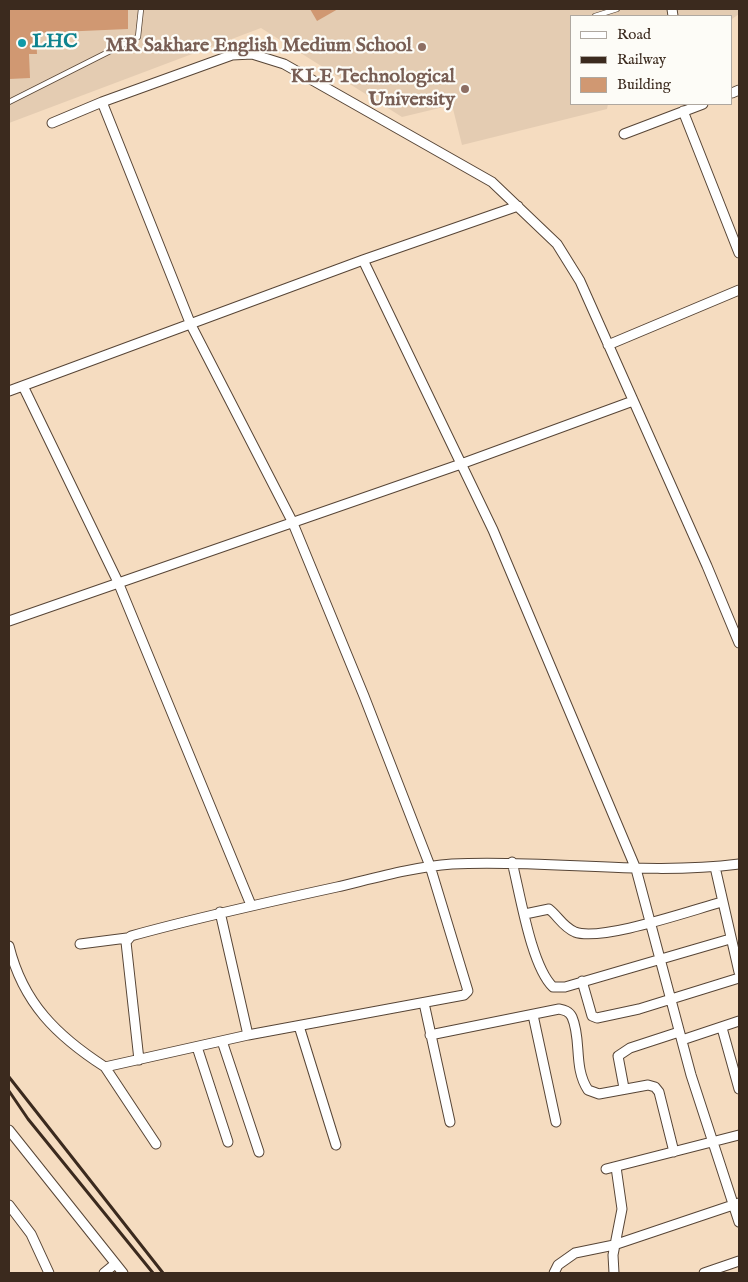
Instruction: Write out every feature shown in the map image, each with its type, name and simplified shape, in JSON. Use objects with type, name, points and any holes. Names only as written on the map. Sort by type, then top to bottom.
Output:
[{"type":"street","points":[[52,124],[102,102],[232,55],[252,54],[270,58],[474,170],[492,182],[546,232],[566,256],[580,281],[739,643]]},
{"type":"street","points":[[102,102],[191,325],[292,521],[430,866],[468,989],[466,995],[248,1035],[105,1067]]},
{"type":"street","points":[[624,134],[700,105]]},
{"type":"street","points":[[683,111],[739,253]]},
{"type":"street","points":[[9,391],[363,260],[518,206]]},
{"type":"street","points":[[363,260],[494,530],[636,869],[680,1036],[712,1142],[736,1204],[739,1222]]},
{"type":"street","points":[[608,345],[739,290]]},
{"type":"street","points":[[23,386],[118,582],[251,905]]},
{"type":"street","points":[[9,621],[292,521],[461,464],[633,401]]},
{"type":"street","points":[[512,862],[538,964],[546,980],[553,987],[565,986],[730,939]]},
{"type":"street","points":[[80,944],[127,938],[220,912],[430,866],[512,862],[636,869],[715,867],[739,864]]},
{"type":"street","points":[[715,867],[739,972]]},
{"type":"street","points":[[525,914],[549,909],[565,926],[581,934],[609,932],[722,902]]},
{"type":"street","points":[[220,912],[248,1035]]},
{"type":"street","points":[[127,938],[139,1060]]},
{"type":"street","points":[[9,946],[24,990],[39,1011],[74,1047],[105,1067],[156,1144]]},
{"type":"street","points":[[582,981],[589,1010],[592,1016],[597,1018],[616,1015],[739,978]]},
{"type":"street","points":[[424,1003],[450,1122]]},
{"type":"street","points":[[430,1035],[559,1009],[569,1013],[574,1026],[580,1072],[588,1090],[598,1094],[648,1085],[655,1087],[659,1092],[674,1152]]},
{"type":"street","points":[[533,1015],[556,1122]]},
{"type":"street","points":[[624,1088],[618,1056],[636,1045],[722,1028],[739,1021]]},
{"type":"street","points":[[299,1026],[336,1145]]},
{"type":"street","points":[[722,1028],[737,1074],[739,1089]]},
{"type":"street","points":[[222,1041],[259,1152]]},
{"type":"street","points":[[197,1047],[228,1142]]},
{"type":"street","points":[[9,1130],[123,1273]]},
{"type":"street","points":[[606,1169],[739,1135]]},
{"type":"street","points":[[614,1273],[614,1245],[622,1209],[616,1167]]},
{"type":"street","points":[[554,1273],[558,1265],[575,1253],[614,1245],[736,1204]]},
{"type":"street","points":[[9,1205],[31,1234],[49,1273]]},
{"type":"street","points":[[704,1273],[739,1262]]},
{"type":"street","points":[[104,1273],[115,1264]]},
{"type":"lane","points":[[9,102],[138,37],[141,9]]},
{"type":"lane","points":[[598,15],[617,9]]},
{"type":"shaded area","name":"KLE Technological University","points":[[9,9],[739,9],[739,14],[733,18],[733,15],[570,15],[570,105],[608,105],[607,109],[462,145],[452,105],[402,117],[261,28],[9,123]]},
{"type":"building","name":"LHC","points":[[9,9],[128,9],[128,29],[36,33],[37,54],[29,54],[30,78],[9,79]]},
{"type":"building","points":[[310,9],[338,9],[317,21]]},
{"type":"railway","points":[[9,1077],[163,1273]]},
{"type":"railway","points":[[9,1091],[28,1119],[153,1273]]},
{"type":"place","name":"LHC","points":[[22,43]]},
{"type":"place","name":"MR Sakhare English Medium School","points":[[422,47]]},
{"type":"place","name":"KLE Technological University","points":[[465,89]]}]
